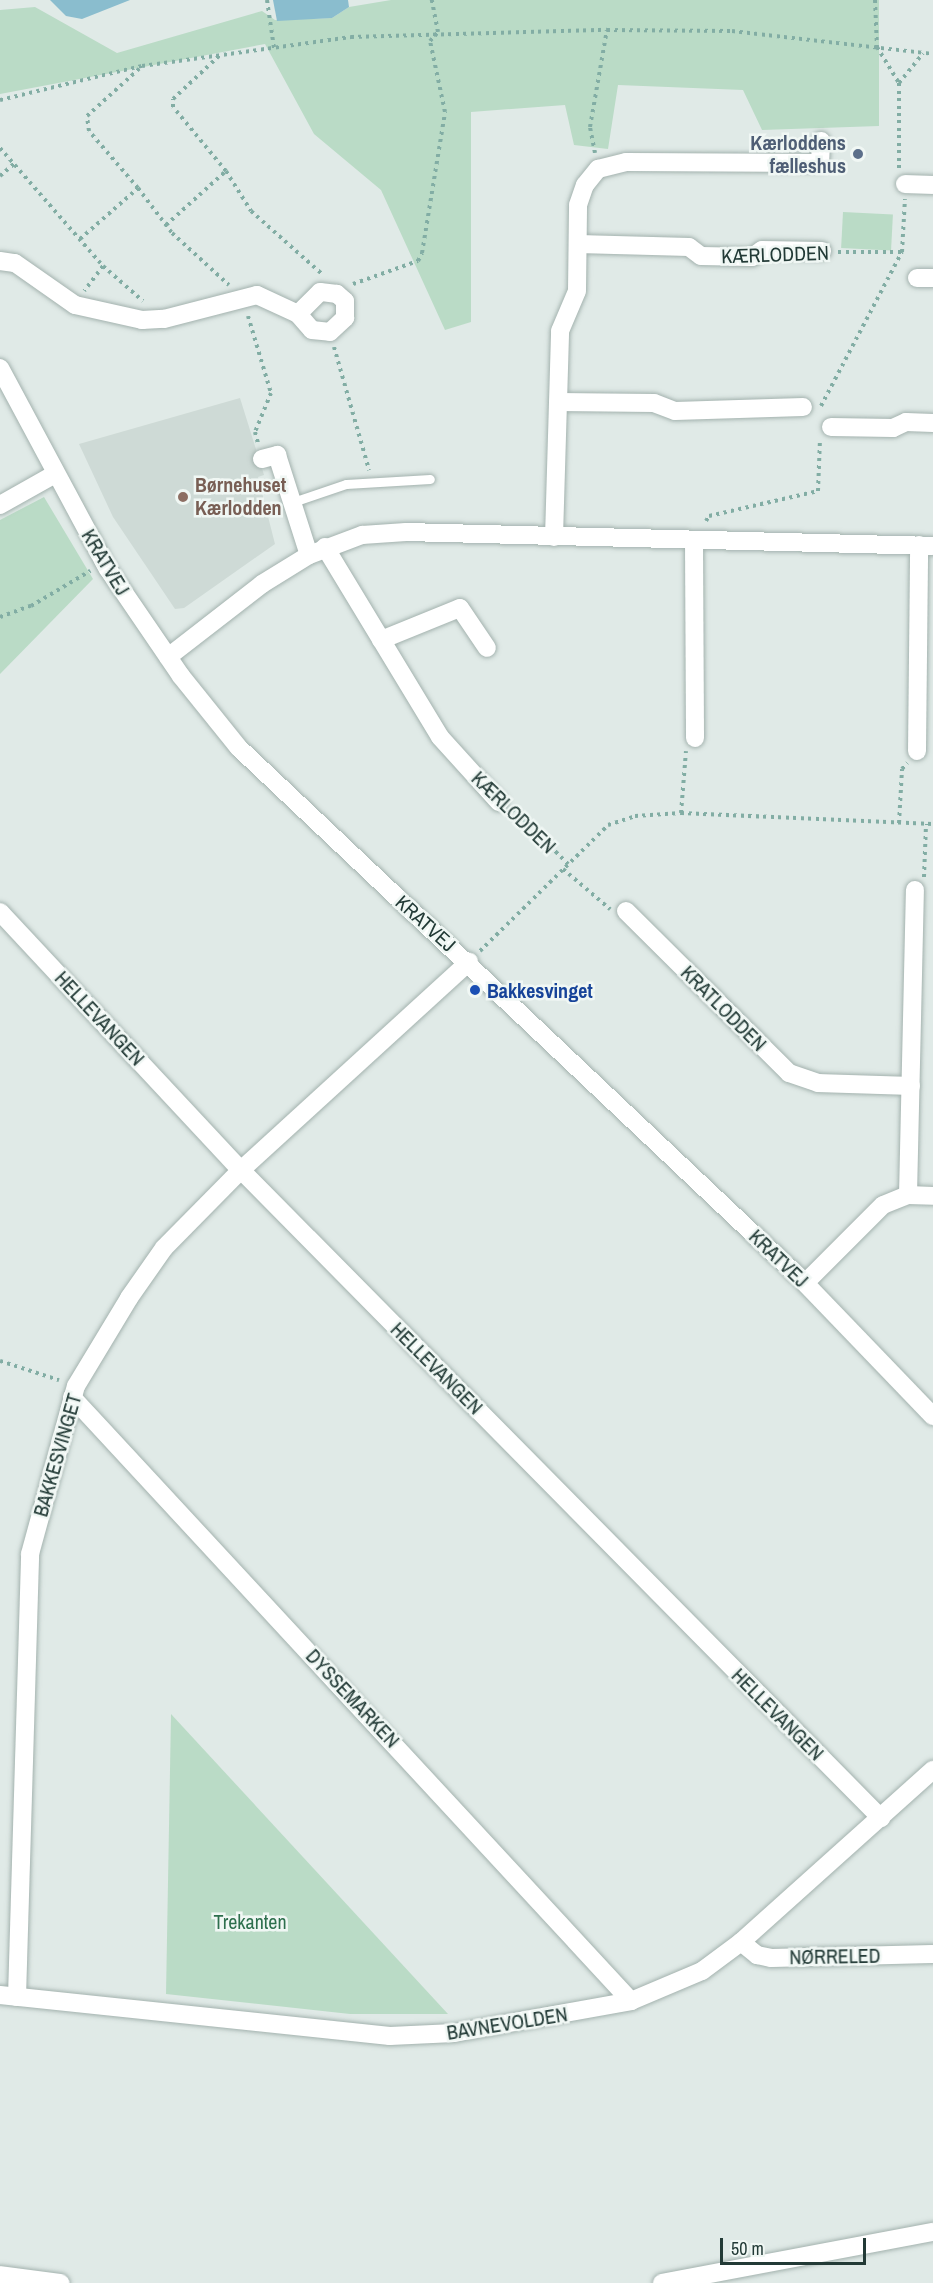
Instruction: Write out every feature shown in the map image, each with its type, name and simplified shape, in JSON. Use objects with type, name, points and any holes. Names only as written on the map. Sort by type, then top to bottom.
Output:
[{"type":"street","points":[[554,537],[560,331],[577,291],[578,205],[585,185],[598,169],[626,162],[820,163],[821,141]]},
{"type":"street","points":[[905,184],[933,185]]},
{"type":"street","name":"KÆRLODDEN","points":[[578,244],[689,247],[701,256],[752,257],[762,250],[822,251]]},
{"type":"street","points":[[0,261],[15,263],[75,305],[142,320],[164,319],[257,296],[298,314],[306,327],[330,332],[345,318],[345,301],[337,294],[321,292],[298,314]]},
{"type":"street","name":"KRATVEJ","points":[[0,368],[104,562],[168,657],[254,764],[469,962],[804,1283],[933,1416]]},
{"type":"street","points":[[558,402],[654,403],[675,411],[803,407]]},
{"type":"street","points":[[824,427],[893,428],[906,422],[933,423]]},
{"type":"street","name":"KÆRLODDEN","points":[[262,459],[278,455],[290,503],[317,551],[381,640],[440,737],[499,802]]},
{"type":"street","points":[[0,505],[55,474]]},
{"type":"street","points":[[168,657],[262,584],[317,551],[362,535],[406,532],[694,542],[926,545],[917,751]]},
{"type":"street","points":[[694,542],[695,738]]},
{"type":"street","points":[[381,640],[460,608],[487,648]]},
{"type":"street","points":[[908,1195],[915,890]]},
{"type":"street","name":"KRATLODDEN","points":[[626,911],[789,1073],[818,1083],[911,1086]]},
{"type":"street","name":"HELLEVANGEN","points":[[0,912],[241,1170],[881,1818]]},
{"type":"street","name":"BAKKESVINGET","points":[[8,1996],[30,1554],[74,1391],[129,1298],[164,1248],[241,1170],[469,962]]},
{"type":"street","points":[[804,1283],[883,1205],[908,1195],[933,1196]]},
{"type":"street","name":"DYSSEMARKEN","points":[[74,1391],[631,2001]]},
{"type":"street","name":"BAVNEVOLDEN","points":[[8,1996],[390,2036],[454,2033],[631,2001],[702,1971],[741,1942],[933,1770]]},
{"type":"street","name":"NØRRELED","points":[[741,1942],[757,1955],[771,1958],[933,1954]]},
{"type":"street","points":[[662,2283],[933,2232]]},
{"type":"street","points":[[0,2275],[60,2283]]},
{"type":"lane","points":[[290,503],[346,484],[430,479]]},
{"type":"path","points":[[267,0],[274,48]]},
{"type":"path","points":[[432,0],[438,32]]},
{"type":"path","points":[[694,542],[709,516],[818,491],[824,427],[821,407],[902,252],[905,184],[897,164],[899,83],[877,47],[875,0]]},
{"type":"path","points":[[598,169],[590,127],[607,30]]},
{"type":"path","points":[[0,100],[142,66],[351,37],[438,32],[732,31],[933,54]]},
{"type":"path","points":[[221,55],[173,99],[173,107],[226,171],[251,211],[320,272],[337,294],[357,281],[418,261],[423,253],[445,112],[430,41],[438,32]]},
{"type":"path","points":[[899,83],[924,53]]},
{"type":"path","points":[[80,239],[138,188],[89,131],[87,116],[142,66]]},
{"type":"path","points":[[0,148],[103,266],[164,319]]},
{"type":"path","points":[[0,176],[15,163]]},
{"type":"path","points":[[166,225],[226,171]]},
{"type":"path","name":"KÆRLODDEN","points":[[822,251],[902,252]]},
{"type":"path","points":[[75,305],[103,266]]},
{"type":"path","points":[[330,332],[373,482]]},
{"type":"path","points":[[0,617],[31,606],[104,562]]},
{"type":"path","points":[[681,813],[683,755],[695,738]]},
{"type":"path","points":[[899,823],[902,769],[917,751]]},
{"type":"path","name":"KÆRLODDEN","points":[[499,802],[518,811],[568,864]]},
{"type":"path","points":[[469,962],[608,825],[635,816],[681,813],[933,824]]},
{"type":"path","points":[[915,890],[925,876],[926,824]]},
{"type":"path","points":[[563,869],[607,909],[626,911]]},
{"type":"path","points":[[0,1361],[74,1391]]},
{"type":"shaded area","name":"Børnehuset Kærlodden","points":[[240,398],[264,475],[258,477],[275,544],[184,608],[175,609],[113,517],[79,444]]},
{"type":"green space","points":[[391,0],[879,0],[879,126],[762,130],[743,90],[618,85],[608,149],[574,145],[565,105],[471,112],[471,322],[445,330],[381,190],[314,134],[265,44],[0,94],[0,10],[35,7],[117,53],[262,11],[275,20],[332,18],[349,7]]},
{"type":"green space","points":[[843,212],[893,215],[891,251],[841,248]]},
{"type":"green space","points":[[44,497],[93,579],[0,674],[0,520]]},
{"type":"green space","name":"Trekanten","points":[[171,1714],[448,2014],[350,2014],[166,1994]]},
{"type":"water","points":[[50,0],[130,0],[82,19],[66,16]]},
{"type":"water","points":[[273,0],[348,0],[349,7],[332,18],[277,21]]},
{"type":"place","name":"Kærloddens fælleshus","points":[[858,154]]},
{"type":"place","name":"Børnehuset Kærlodden","points":[[183,497]]},
{"type":"place","name":"Bakkesvinget","points":[[475,990]]}]
